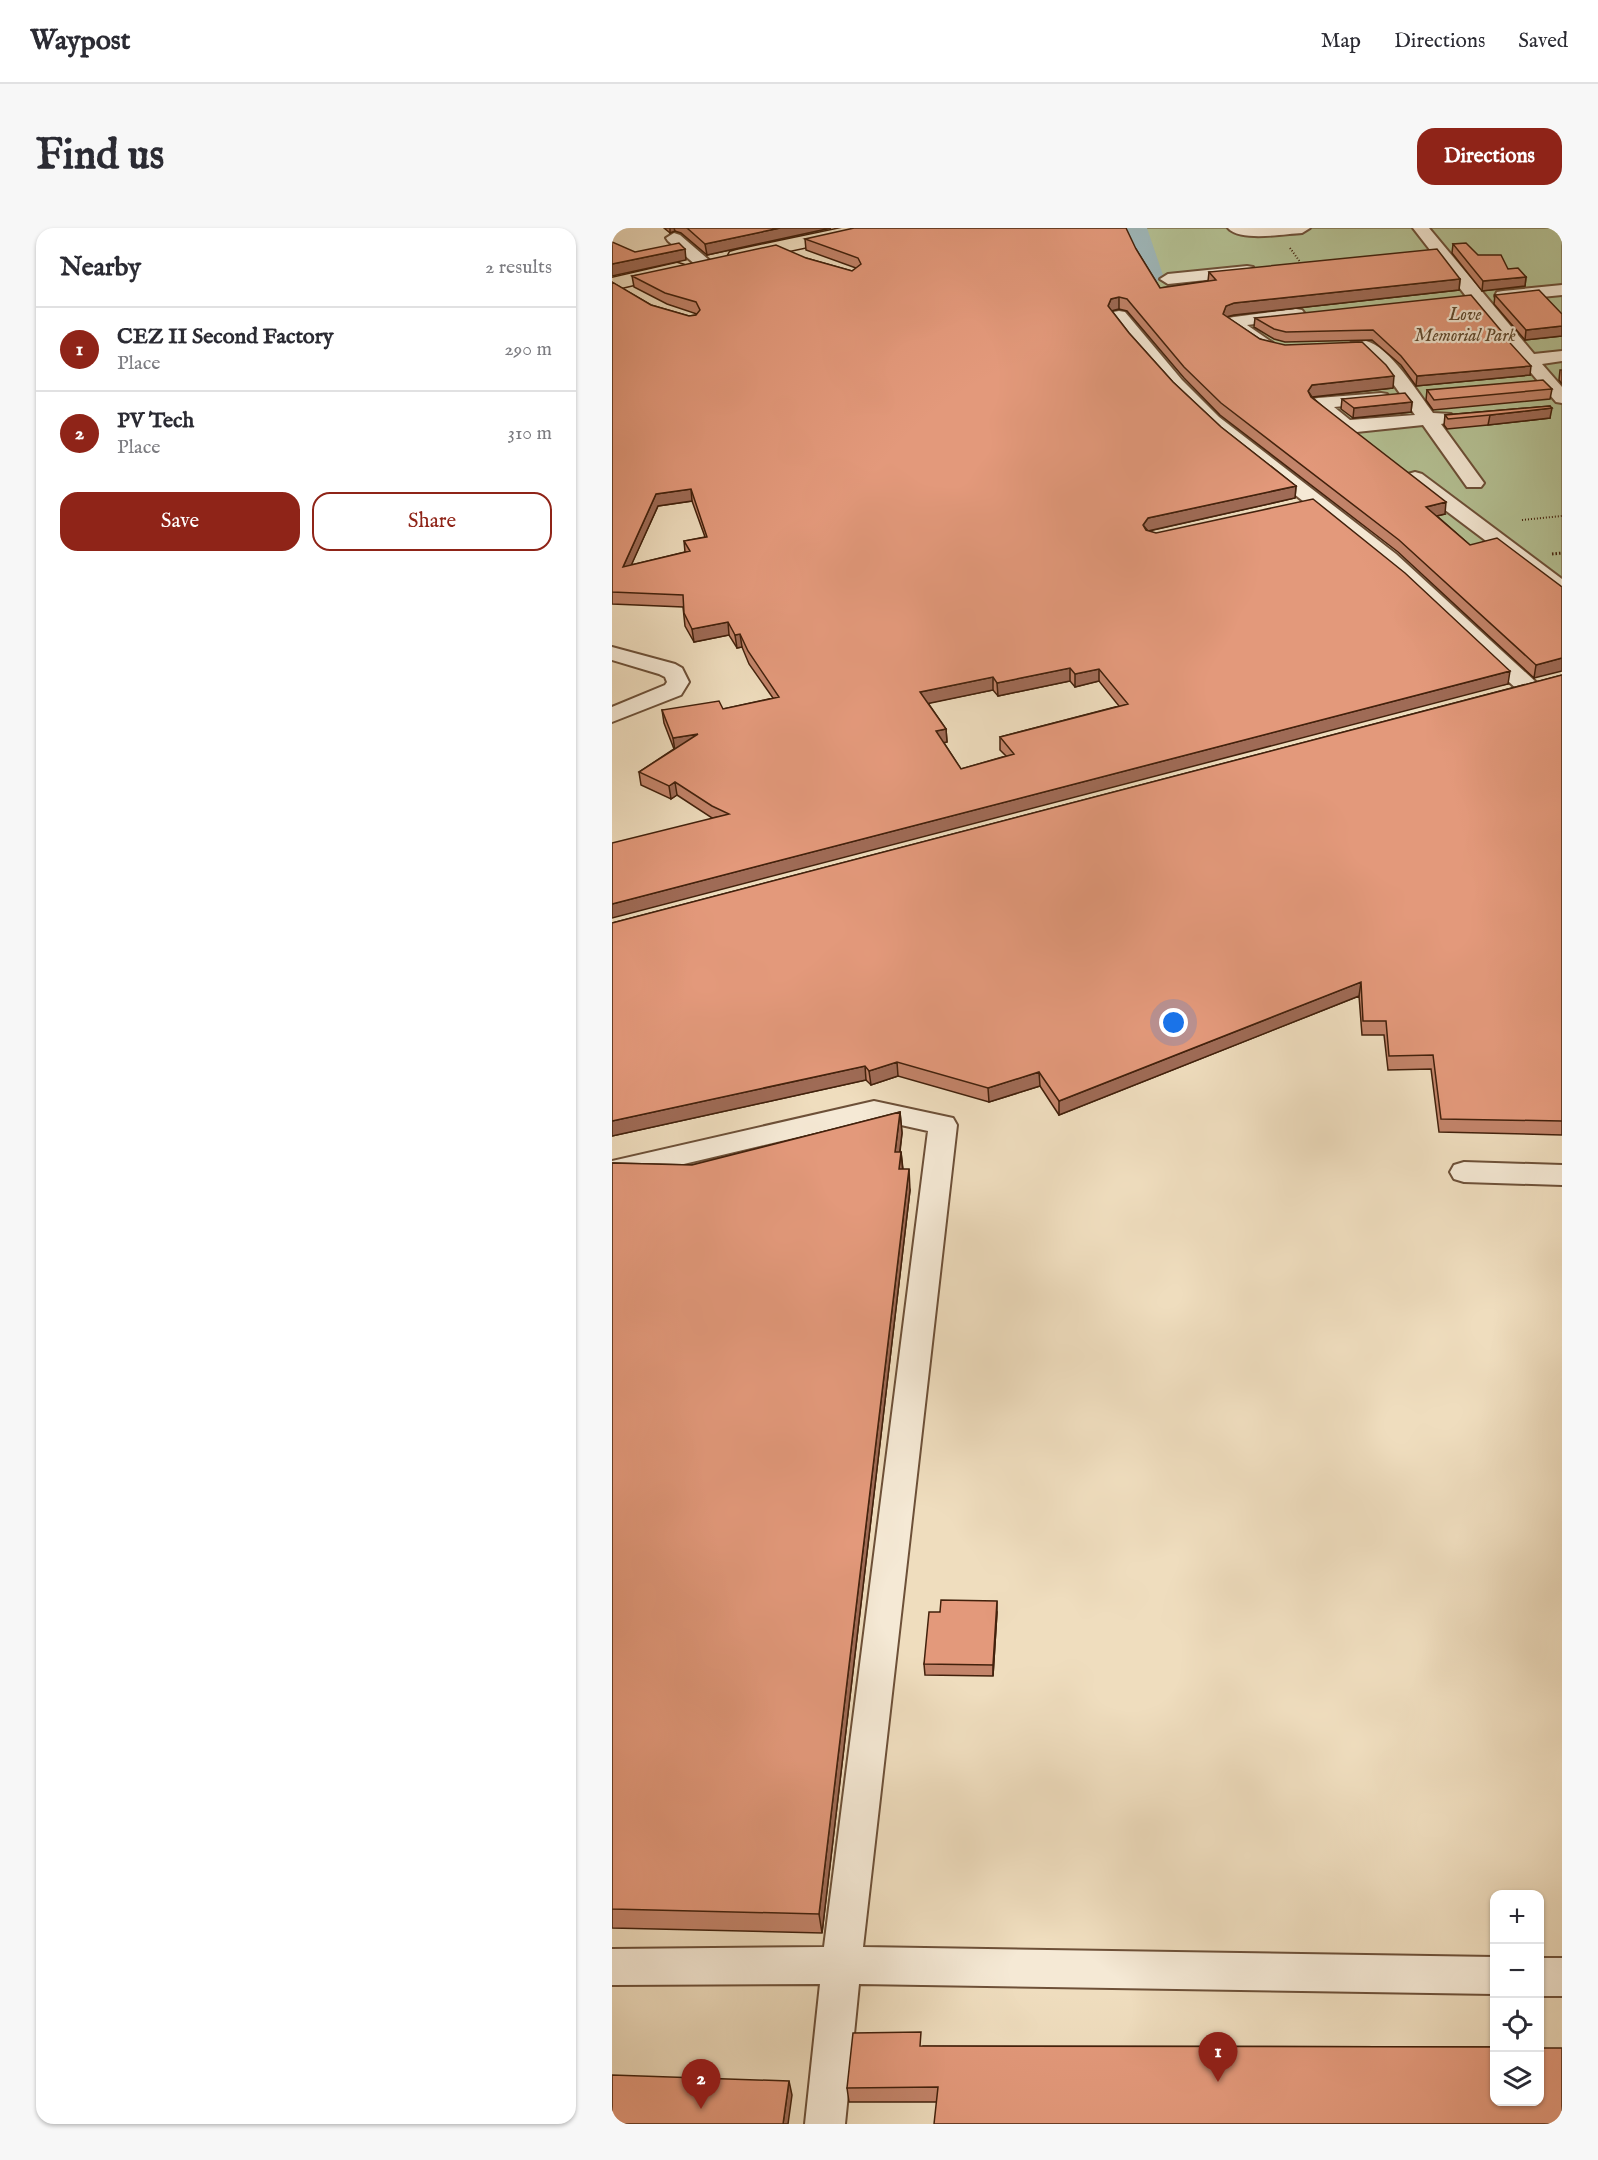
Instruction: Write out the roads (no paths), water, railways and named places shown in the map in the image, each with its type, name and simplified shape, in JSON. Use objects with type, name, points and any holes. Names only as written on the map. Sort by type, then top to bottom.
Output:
[{"type":"main road","points":[[612,284],[868,228]]},
{"type":"street","points":[[1236,228],[1246,231],[1302,228]]},
{"type":"street","points":[[1421,228],[1547,381],[1558,404]]},
{"type":"street","points":[[674,238],[703,263]]},
{"type":"street","points":[[777,247],[792,256],[806,258]]},
{"type":"street","points":[[1418,255],[1441,253]]},
{"type":"street","points":[[1168,279],[1258,270]]},
{"type":"street","points":[[612,284],[634,296]]},
{"type":"street","points":[[1451,298],[1562,290]]},
{"type":"street","points":[[1285,350],[1267,345],[1234,325],[1234,322],[1309,313]]},
{"type":"street","points":[[1119,316],[1162,370],[1197,406],[1540,685],[1507,694]]},
{"type":"street","points":[[1342,347],[1366,346],[1393,371],[1474,483]]},
{"type":"street","points":[[1529,360],[1562,356]]},
{"type":"street","points":[[1525,383],[1547,381]]},
{"type":"street","points":[[1365,440],[1318,403],[1434,393]]},
{"type":"street","points":[[1346,426],[1462,416]]},
{"type":"street","points":[[1401,468],[1562,589]]},
{"type":"street","points":[[1293,507],[1316,502]]},
{"type":"street","points":[[612,653],[667,669],[674,673],[678,682],[673,690],[612,715]]},
{"type":"street","points":[[612,1172],[874,1110],[943,1125],[841,1965],[825,2124]]},
{"type":"street","points":[[1464,1172],[1562,1174]]},
{"type":"street","points":[[612,1967],[841,1965],[1490,1976]]},
{"type":"street","points":[[1544,1977],[1562,1977]]},
{"type":"waterway","points":[[1134,228],[1149,275]]},
{"type":"place","name":"CEZ II Second Factory","points":[[1218,2082]]},
{"type":"place","name":"PV Tech","points":[[701,2109]]},
{"type":"park label","name":"Love Memorial Park","points":[[1465,325]]}]
